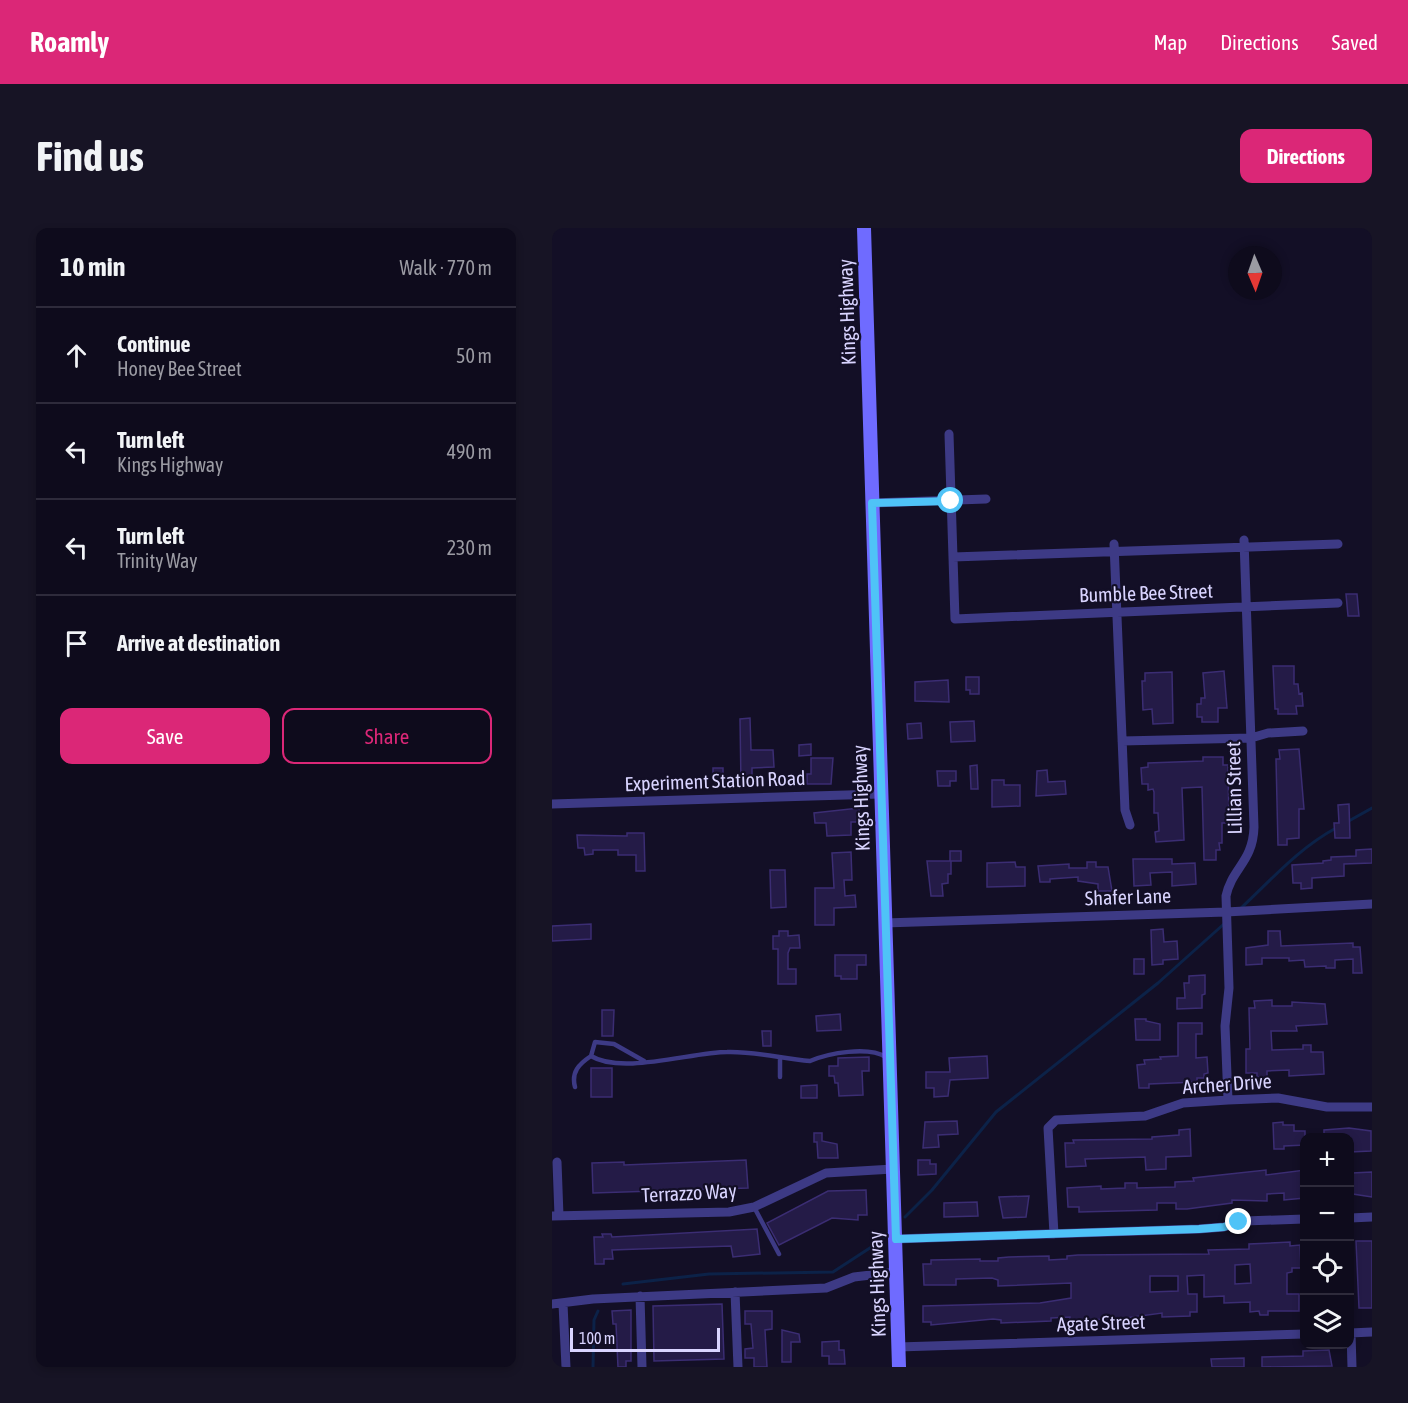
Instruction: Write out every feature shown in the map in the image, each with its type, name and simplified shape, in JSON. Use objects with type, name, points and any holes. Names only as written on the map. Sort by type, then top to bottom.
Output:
[{"type":"street","name":"Kings Highway","points":[[864,228],[899,1367]]},
{"type":"street","points":[[949,434],[953,556],[1114,548],[1338,544]]},
{"type":"street","points":[[872,503],[986,499]]},
{"type":"street","name":"Lillian Street","points":[[1228,1100],[1225,1026],[1229,987],[1226,912],[1229,883],[1251,852],[1254,840],[1244,544]]},
{"type":"street","points":[[1114,548],[1125,810],[1130,825]]},
{"type":"street","name":"Bumble Bee Street","points":[[953,556],[955,619],[1338,603]]},
{"type":"street","points":[[1122,741],[1251,738],[1268,733],[1303,731]]},
{"type":"street","name":"Experiment Station Road","points":[[552,804],[880,794]]},
{"type":"street","name":"Shafer Lane","points":[[884,923],[1226,912],[1372,904]]},
{"type":"street","name":"Archer Drive","points":[[1054,1234],[1050,1124],[1056,1120],[1145,1116],[1183,1103],[1228,1100],[1278,1098],[1327,1107],[1372,1107]]},
{"type":"street","points":[[555,1216],[557,1162]]},
{"type":"street","name":"Terrazzo Way","points":[[555,1216],[729,1212],[754,1207],[825,1173],[892,1169]]},
{"type":"street","points":[[1354,1218],[1372,1217]]},
{"type":"street","points":[[896,1239],[1199,1229],[1224,1227],[1245,1221],[1300,1219]]},
{"type":"street","points":[[552,1304],[640,1296],[826,1288],[854,1277],[896,1272]]},
{"type":"street","points":[[735,1292],[738,1367]]},
{"type":"street","points":[[640,1296],[642,1367]]},
{"type":"street","points":[[563,1304],[566,1367]]},
{"type":"street","points":[[1354,1333],[1372,1332]]},
{"type":"street","name":"Agate Street","points":[[898,1347],[1300,1334]]},
{"type":"street","points":[[1351,1349],[1352,1367]]},
{"type":"lane","points":[[575,1087],[573,1079],[577,1067],[591,1056],[595,1042],[614,1044],[644,1061]]},
{"type":"lane","points":[[591,1056],[607,1062],[644,1061],[729,1052],[810,1061],[822,1056],[872,1052],[889,1058]]},
{"type":"lane","points":[[780,1059],[780,1077]]},
{"type":"lane","points":[[754,1207],[779,1254]]},
{"type":"building","points":[[1346,594],[1357,594],[1359,616],[1348,616]]},
{"type":"building","points":[[1273,666],[1294,666],[1294,684],[1298,684],[1299,694],[1302,693],[1303,706],[1296,706],[1297,714],[1278,714],[1278,709],[1275,709]]},
{"type":"building","points":[[1224,671],[1227,708],[1218,708],[1218,722],[1202,722],[1202,717],[1197,717],[1197,704],[1201,704],[1201,698],[1205,698],[1203,673]]},
{"type":"building","points":[[1172,672],[1173,723],[1153,724],[1152,709],[1143,710],[1142,681],[1145,681],[1145,673]]},
{"type":"building","points":[[966,677],[979,677],[979,694],[970,694],[970,690],[966,690]]},
{"type":"building","points":[[948,680],[949,702],[915,701],[915,682]]},
{"type":"building","points":[[750,718],[751,750],[773,750],[774,767],[752,768],[752,784],[741,784],[740,719]]},
{"type":"building","points":[[974,721],[975,741],[951,742],[950,722]]},
{"type":"building","points":[[921,723],[922,738],[908,739],[907,724]]},
{"type":"building","points":[[811,744],[811,755],[799,756],[799,745]]},
{"type":"building","points":[[1299,749],[1304,809],[1299,809],[1299,838],[1287,839],[1287,845],[1278,845],[1276,759],[1280,759],[1279,750]]},
{"type":"building","points":[[1203,757],[1223,757],[1223,765],[1228,765],[1229,823],[1222,823],[1222,843],[1219,843],[1220,850],[1216,850],[1216,860],[1204,860],[1202,787],[1182,788],[1184,840],[1156,842],[1155,832],[1159,831],[1158,813],[1154,813],[1154,792],[1153,789],[1148,790],[1148,784],[1142,784],[1141,768],[1148,767],[1148,763],[1203,761]]},
{"type":"building","points":[[811,758],[833,758],[831,784],[807,784],[807,774],[811,774]]},
{"type":"building","points":[[977,765],[978,789],[971,789],[970,766]]},
{"type":"building","points":[[713,768],[723,768],[723,777],[713,777]]},
{"type":"building","points":[[1047,770],[1048,782],[1065,781],[1066,794],[1036,796],[1037,771]]},
{"type":"building","points":[[937,771],[956,771],[956,781],[950,781],[950,786],[938,786]]},
{"type":"building","points":[[992,780],[1004,780],[1004,785],[1020,785],[1020,806],[992,807]]},
{"type":"building","points":[[1349,804],[1350,838],[1335,838],[1334,823],[1339,823],[1338,805]]},
{"type":"building","points":[[859,808],[860,822],[851,822],[851,835],[827,836],[826,823],[815,823],[814,813]]},
{"type":"building","points":[[627,833],[644,833],[645,871],[636,871],[636,855],[618,855],[618,850],[593,850],[593,854],[585,855],[584,848],[578,848],[577,835],[627,836]]},
{"type":"building","points":[[1372,849],[1372,863],[1344,864],[1344,876],[1312,878],[1312,888],[1301,889],[1301,883],[1293,883],[1292,865],[1323,863],[1323,861],[1331,860],[1331,857],[1356,856],[1356,850]]},
{"type":"building","points":[[950,851],[961,851],[961,861],[950,861]]},
{"type":"building","points":[[851,852],[852,880],[844,880],[845,896],[855,895],[856,907],[834,908],[834,925],[815,925],[815,888],[834,888],[832,853]]},
{"type":"building","points":[[1133,859],[1172,859],[1172,864],[1195,863],[1196,884],[1172,886],[1172,872],[1150,873],[1151,885],[1134,886]]},
{"type":"building","points":[[927,861],[951,861],[948,883],[942,884],[943,896],[931,896]]},
{"type":"building","points":[[1015,862],[1016,867],[1025,867],[1025,886],[987,887],[987,863]]},
{"type":"building","points":[[1087,862],[1096,862],[1096,867],[1108,867],[1112,891],[1098,891],[1098,884],[1078,881],[1078,877],[1040,882],[1038,866],[1069,864],[1069,868],[1087,868]]},
{"type":"building","points":[[770,870],[785,870],[786,907],[771,908]]},
{"type":"building","points":[[591,924],[591,939],[552,941],[552,926]]},
{"type":"building","points":[[1163,929],[1164,942],[1177,941],[1178,959],[1163,960],[1163,964],[1152,965],[1151,930]]},
{"type":"building","points":[[779,931],[788,931],[788,936],[799,935],[800,948],[790,948],[788,953],[788,969],[796,969],[796,984],[778,984],[778,949],[773,949],[773,936],[779,936]]},
{"type":"building","points":[[1268,931],[1280,931],[1281,946],[1353,943],[1353,947],[1360,947],[1362,973],[1353,973],[1353,959],[1335,960],[1335,968],[1305,967],[1304,960],[1289,961],[1289,958],[1262,958],[1262,964],[1246,965],[1246,948],[1268,945]]},
{"type":"building","points":[[835,955],[866,955],[866,965],[857,965],[857,979],[841,979],[841,976],[835,976]]},
{"type":"building","points":[[1134,959],[1144,959],[1144,974],[1134,974]]},
{"type":"building","points":[[1205,975],[1202,1008],[1177,1009],[1177,998],[1185,998],[1184,983],[1189,983],[1189,976]]},
{"type":"building","points":[[1272,1000],[1272,1006],[1292,1006],[1292,1002],[1325,1004],[1327,1024],[1296,1026],[1297,1031],[1271,1031],[1272,1050],[1303,1049],[1303,1045],[1311,1045],[1311,1052],[1323,1052],[1324,1074],[1289,1076],[1289,1070],[1267,1071],[1267,1077],[1257,1077],[1257,1073],[1246,1073],[1246,1049],[1250,1049],[1249,1008],[1255,1008],[1254,1001]]},
{"type":"building","points":[[602,1010],[614,1010],[613,1036],[602,1036]]},
{"type":"building","points":[[840,1014],[841,1030],[817,1031],[816,1016]]},
{"type":"building","points":[[1135,1019],[1146,1019],[1146,1021],[1160,1024],[1160,1040],[1136,1040]]},
{"type":"building","points":[[1178,1023],[1202,1023],[1202,1034],[1196,1034],[1196,1058],[1207,1057],[1208,1073],[1204,1074],[1204,1078],[1197,1078],[1197,1082],[1149,1084],[1149,1088],[1139,1088],[1137,1065],[1145,1064],[1144,1060],[1178,1056]]},
{"type":"building","points":[[762,1031],[771,1031],[771,1046],[763,1046]]},
{"type":"building","points":[[987,1056],[988,1078],[950,1080],[948,1096],[934,1097],[934,1088],[926,1088],[926,1072],[950,1072],[949,1058]]},
{"type":"building","points":[[869,1057],[869,1071],[862,1071],[863,1095],[839,1096],[838,1083],[835,1083],[834,1076],[829,1076],[829,1066],[838,1066],[838,1058]]},
{"type":"building","points":[[591,1068],[612,1068],[612,1097],[591,1097]]},
{"type":"building","points":[[817,1085],[817,1098],[801,1098],[801,1086]]},
{"type":"building","points":[[957,1121],[958,1134],[938,1135],[939,1147],[923,1148],[925,1122]]},
{"type":"building","points":[[1283,1122],[1283,1125],[1294,1125],[1294,1131],[1305,1131],[1305,1133],[1300,1133],[1300,1145],[1274,1149],[1273,1123]]},
{"type":"building","points":[[1349,1128],[1371,1131],[1371,1151],[1354,1152],[1354,1133],[1324,1133],[1324,1130]]},
{"type":"building","points":[[1190,1129],[1191,1156],[1166,1157],[1166,1169],[1146,1170],[1145,1157],[1085,1159],[1086,1166],[1066,1167],[1065,1143],[1074,1143],[1073,1140],[1152,1139],[1152,1137],[1179,1135],[1179,1130]]},
{"type":"building","points":[[814,1133],[822,1133],[822,1141],[837,1144],[838,1158],[818,1158]]},
{"type":"building","points":[[746,1160],[748,1188],[593,1193],[592,1163],[624,1162],[624,1165]]},
{"type":"building","points":[[918,1160],[930,1160],[930,1164],[936,1164],[936,1174],[918,1175]]},
{"type":"building","points":[[1266,1170],[1266,1175],[1300,1171],[1300,1198],[1284,1200],[1284,1193],[1267,1194],[1267,1201],[1232,1200],[1232,1203],[1187,1209],[1176,1209],[1176,1203],[1157,1203],[1157,1210],[1079,1212],[1079,1207],[1068,1207],[1067,1188],[1101,1186],[1101,1189],[1125,1188],[1125,1183],[1137,1183],[1137,1188],[1175,1187],[1175,1182],[1194,1181],[1193,1178]]},
{"type":"building","points":[[1372,1172],[1372,1197],[1354,1194],[1354,1173]]},
{"type":"building","points":[[866,1190],[867,1215],[858,1215],[858,1220],[832,1218],[779,1245],[767,1223],[828,1191]]},
{"type":"building","points":[[1029,1196],[1026,1217],[1003,1218],[999,1197]]},
{"type":"building","points":[[977,1202],[978,1216],[944,1217],[944,1203]]},
{"type":"building","points":[[757,1229],[760,1254],[733,1257],[731,1246],[612,1250],[613,1259],[604,1259],[604,1264],[595,1264],[594,1237],[603,1237],[602,1234],[611,1234],[612,1237]]},
{"type":"building","points":[[1356,1241],[1372,1241],[1372,1308],[1359,1308]]},
{"type":"building","points":[[1290,1242],[1290,1246],[1300,1245],[1300,1268],[1292,1268],[1292,1272],[1287,1273],[1287,1294],[1299,1294],[1299,1311],[1268,1311],[1268,1315],[1260,1315],[1259,1311],[1250,1312],[1250,1302],[1224,1303],[1224,1296],[1204,1297],[1204,1275],[1187,1276],[1188,1294],[1197,1294],[1197,1312],[1190,1312],[1190,1316],[1162,1317],[1162,1313],[1118,1319],[1070,1320],[1070,1317],[1051,1318],[1051,1321],[1001,1323],[1001,1320],[993,1319],[931,1325],[931,1322],[923,1322],[923,1306],[1040,1303],[1071,1298],[1071,1283],[998,1286],[998,1280],[992,1278],[956,1279],[956,1285],[924,1285],[923,1264],[931,1264],[931,1260],[998,1261],[998,1258],[1049,1256],[1049,1260],[1067,1259],[1067,1256],[1078,1255],[1209,1254],[1208,1250],[1249,1249],[1249,1244]],"holes":[[[1250,1264],[1251,1283],[1235,1284],[1235,1265]],[[1150,1276],[1178,1276],[1178,1291],[1150,1292]]]},
{"type":"building","points":[[722,1304],[724,1359],[654,1361],[653,1306]]},
{"type":"building","points":[[631,1310],[631,1361],[626,1361],[626,1367],[618,1367],[616,1324],[613,1324],[612,1311]]},
{"type":"building","points":[[745,1311],[772,1311],[772,1329],[765,1330],[767,1367],[754,1367],[754,1358],[745,1358],[745,1349],[753,1348],[751,1324],[745,1324]]},
{"type":"building","points":[[782,1330],[799,1334],[800,1342],[791,1342],[791,1362],[782,1362]]},
{"type":"building","points":[[839,1341],[839,1350],[844,1350],[845,1364],[829,1364],[829,1356],[822,1356],[822,1342]]},
{"type":"building","points":[[1329,1350],[1332,1366],[1262,1367],[1262,1357],[1303,1356],[1303,1351]]},
{"type":"building","points":[[1244,1358],[1244,1367],[1212,1367],[1211,1359]]},
{"type":"waterway","points":[[1347,822],[1372,808]]},
{"type":"waterway","points":[[1241,908],[1298,854],[1336,828]]},
{"type":"waterway","points":[[905,1217],[932,1190],[996,1112],[1158,983],[1225,923]]},
{"type":"waterway","points":[[623,1284],[709,1274],[833,1272],[890,1232]]},
{"type":"waterway","points":[[593,1367],[594,1320],[598,1311]]},
{"type":"route","points":[[951,501],[872,503],[896,1239],[1199,1229],[1224,1227],[1239,1222]]}]
